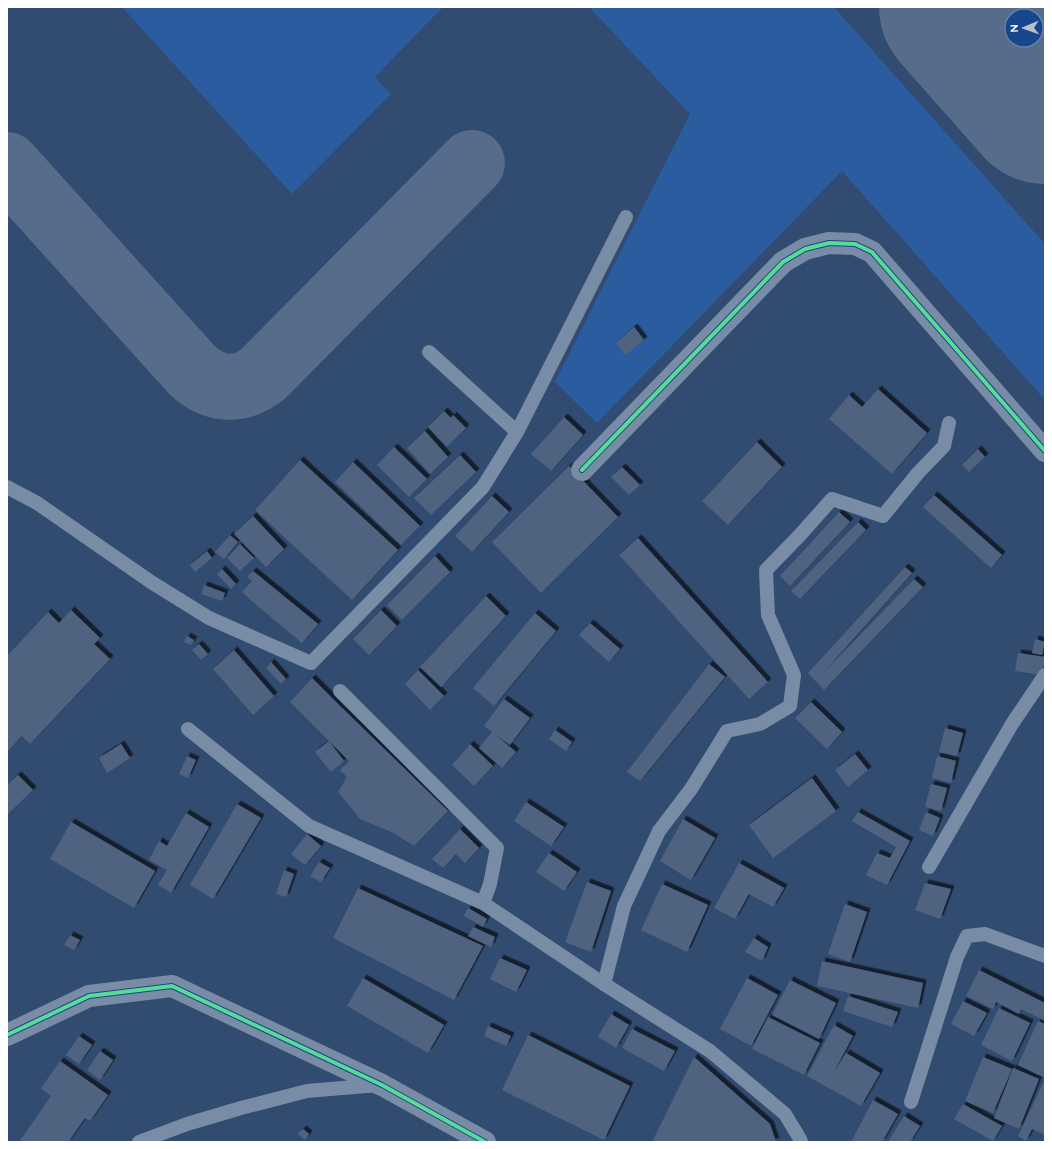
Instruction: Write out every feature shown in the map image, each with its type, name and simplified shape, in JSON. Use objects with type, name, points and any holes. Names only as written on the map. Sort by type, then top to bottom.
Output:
[{"type":"street","points":[[582,470],[783,262],[805,249],[829,243],[854,244],[872,252],[1045,451]]},
{"type":"street","points":[[7,1035],[89,996],[172,986],[382,1085],[485,1142]]},
{"type":"lane","points":[[7,487],[37,502],[151,582],[209,618],[311,664],[483,487],[517,432],[626,216]]},
{"type":"lane","points":[[429,352],[517,432]]},
{"type":"lane","points":[[604,984],[624,906],[658,831],[691,789],[727,731],[760,724],[790,706],[794,675],[768,615],[766,570],[832,499],[883,516],[918,473],[944,446],[949,423]]},
{"type":"lane","points":[[928,867],[1012,724],[1045,675]]},
{"type":"lane","points":[[340,691],[497,848],[490,884],[483,903]]},
{"type":"lane","points":[[188,729],[309,826],[483,903],[604,984],[710,1052],[785,1114],[800,1139],[800,1142]]},
{"type":"lane","points":[[911,1102],[957,957],[967,936],[985,934],[1045,956]]},
{"type":"lane","points":[[139,1142],[194,1122],[307,1091],[382,1085]]},
{"type":"shaded area","points":[[122,7],[443,7],[375,77],[391,94],[292,194]]},
{"type":"shaded area","points":[[589,7],[834,7],[1045,244],[1045,400],[842,171],[597,423],[555,382],[690,114]]},
{"type":"building","points":[[634,327],[644,340],[626,355],[616,343]]},
{"type":"building","points":[[878,389],[927,433],[892,474],[829,419],[849,395],[862,407]]},
{"type":"building","points":[[444,411],[451,418],[453,415],[466,428],[447,447],[428,427]]},
{"type":"building","points":[[564,417],[583,435],[551,471],[531,454]]},
{"type":"building","points":[[425,431],[448,457],[430,474],[407,448]]},
{"type":"building","points":[[757,442],[782,467],[728,525],[702,501]]},
{"type":"building","points":[[394,447],[427,479],[409,497],[377,465]]},
{"type":"building","points":[[978,449],[985,457],[969,472],[962,465]]},
{"type":"building","points":[[460,455],[476,472],[431,515],[414,498]]},
{"type":"building","points":[[300,460],[398,550],[352,600],[255,510]]},
{"type":"building","points":[[353,462],[420,526],[401,545],[335,482]]},
{"type":"building","points":[[569,466],[618,517],[541,593],[492,542]]},
{"type":"building","points":[[622,467],[640,485],[629,495],[611,477]]},
{"type":"building","points":[[934,495],[1002,555],[991,568],[923,507]]},
{"type":"building","points":[[492,496],[509,512],[472,552],[455,536]]},
{"type":"building","points":[[839,512],[850,522],[790,586],[780,576]]},
{"type":"building","points":[[253,516],[284,549],[266,567],[234,534]]},
{"type":"building","points":[[858,522],[866,530],[800,599],[791,591]]},
{"type":"building","points":[[230,535],[238,542],[224,559],[215,552]]},
{"type":"building","points":[[638,538],[768,682],[749,699],[619,555]]},
{"type":"building","points":[[240,544],[254,558],[240,571],[227,558]]},
{"type":"building","points":[[207,551],[212,558],[195,572],[190,565]]},
{"type":"building","points":[[435,556],[450,572],[402,620],[387,605]]},
{"type":"building","points":[[905,567],[912,573],[823,673],[914,579],[923,587],[824,690],[808,673]]},
{"type":"building","points":[[222,569],[236,584],[231,589],[217,574]]},
{"type":"building","points":[[253,571],[318,624],[302,643],[242,592],[252,581],[247,577]]},
{"type":"building","points":[[204,585],[225,593],[222,601],[201,594]]},
{"type":"building","points":[[486,596],[506,616],[441,687],[420,667]]},
{"type":"building","points":[[71,610],[100,638],[94,644],[110,659],[30,744],[22,736],[7,752],[7,656],[48,612],[59,623]]},
{"type":"building","points":[[381,610],[397,626],[369,655],[353,639]]},
{"type":"building","points":[[535,613],[556,631],[494,706],[473,688]]},
{"type":"building","points":[[590,623],[620,649],[609,662],[579,635]]},
{"type":"building","points":[[187,636],[194,640],[191,645],[184,642]]},
{"type":"building","points":[[1035,639],[1045,642],[1042,655],[1032,653]]},
{"type":"building","points":[[199,644],[208,654],[201,660],[192,650]]},
{"type":"building","points":[[234,650],[274,696],[253,715],[213,669]]},
{"type":"building","points":[[1018,653],[1045,657],[1042,675],[1015,671]]},
{"type":"building","points":[[271,662],[286,679],[281,684],[266,668]]},
{"type":"building","points":[[709,664],[725,677],[640,781],[627,772]]},
{"type":"building","points":[[418,670],[444,696],[430,710],[405,684]]},
{"type":"building","points":[[312,678],[448,811],[414,846],[394,833],[360,819],[338,792],[347,777],[340,770],[349,761],[290,702]]},
{"type":"building","points":[[504,699],[530,718],[510,745],[496,735],[516,752],[502,768],[479,748],[492,732],[484,726]]},
{"type":"building","points":[[811,702],[842,732],[827,749],[795,718]]},
{"type":"building","points":[[945,728],[963,733],[957,756],[939,752]]},
{"type":"building","points":[[555,730],[572,742],[566,751],[549,739]]},
{"type":"building","points":[[329,741],[344,761],[331,772],[315,752]]},
{"type":"building","points":[[121,744],[130,758],[107,773],[99,758]]},
{"type":"building","points":[[470,744],[493,766],[474,786],[452,765]]},
{"type":"building","points":[[855,754],[868,770],[848,787],[835,770]]},
{"type":"building","points":[[187,756],[196,760],[188,778],[179,774]]},
{"type":"building","points":[[937,756],[956,761],[951,783],[932,778]]},
{"type":"building","points":[[18,775],[33,790],[7,815],[7,785]]},
{"type":"building","points":[[812,778],[836,811],[773,858],[749,825]]},
{"type":"building","points":[[931,784],[947,788],[941,811],[925,807]]},
{"type":"building","points":[[526,802],[564,827],[551,846],[514,821]]},
{"type":"building","points":[[237,804],[261,818],[213,899],[190,885]]},
{"type":"building","points":[[858,812],[910,841],[887,885],[866,875],[877,853],[890,858],[896,847],[852,821]]},
{"type":"building","points":[[926,812],[940,818],[933,836],[919,830]]},
{"type":"building","points":[[186,813],[209,827],[171,893],[158,885],[167,870],[149,860],[159,841],[167,846]]},
{"type":"building","points":[[683,819],[715,838],[691,880],[660,861]]},
{"type":"building","points":[[71,822],[155,871],[134,908],[50,859]]},
{"type":"building","points":[[460,829],[479,848],[465,863],[456,854],[443,868],[432,859]]},
{"type":"building","points":[[307,834],[321,846],[305,865],[291,854]]},
{"type":"building","points":[[549,853],[577,872],[564,891],[536,872]]},
{"type":"building","points":[[319,862],[330,868],[321,882],[310,876]]},
{"type":"building","points":[[739,863],[784,888],[773,907],[749,894],[735,919],[714,908]]},
{"type":"building","points":[[284,870],[294,874],[286,897],[276,894]]},
{"type":"building","points":[[587,882],[611,891],[591,952],[565,942]]},
{"type":"building","points":[[925,883],[951,889],[940,919],[915,910]]},
{"type":"building","points":[[662,884],[708,905],[687,952],[641,930]]},
{"type":"building","points":[[358,888],[483,946],[454,1000],[333,938]]},
{"type":"building","points":[[845,904],[867,912],[850,962],[828,954]]},
{"type":"building","points":[[468,908],[487,919],[483,927],[464,916]]},
{"type":"building","points":[[473,927],[495,937],[491,947],[468,936]]},
{"type":"building","points":[[70,935],[80,940],[74,950],[64,945]]},
{"type":"building","points":[[754,938],[768,947],[762,961],[745,952]]},
{"type":"building","points":[[500,958],[527,970],[516,992],[490,979]]},
{"type":"building","points":[[822,961],[923,983],[918,1008],[817,986]]},
{"type":"building","points":[[979,970],[1045,1003],[1045,1021],[1021,1009],[1019,1014],[996,1002],[993,1009],[966,996]]},
{"type":"building","points":[[363,978],[444,1025],[428,1053],[347,1006]]},
{"type":"building","points":[[747,978],[778,995],[751,1046],[720,1029]]},
{"type":"building","points":[[790,980],[836,1003],[819,1039],[772,1015]]},
{"type":"building","points":[[848,996],[898,1012],[892,1027],[843,1011]]},
{"type":"building","points":[[963,1001],[987,1013],[974,1036],[951,1024]]},
{"type":"building","points":[[999,1008],[1030,1023],[1012,1061],[981,1045]]},
{"type":"building","points":[[611,1014],[629,1025],[616,1048],[598,1037]]},
{"type":"building","points":[[768,1017],[820,1043],[804,1075],[752,1049]]},
{"type":"building","points":[[1038,1021],[1045,1024],[1045,1078],[1018,1065]]},
{"type":"building","points":[[834,1025],[853,1036],[834,1072],[846,1053],[880,1073],[861,1106],[807,1076]]},
{"type":"building","points":[[488,1026],[511,1036],[506,1046],[484,1036]]},
{"type":"building","points":[[632,1029],[675,1051],[664,1071],[622,1048]]},
{"type":"building","points":[[528,1035],[630,1086],[604,1140],[502,1090]]},
{"type":"building","points":[[79,1036],[92,1045],[79,1064],[66,1055]]},
{"type":"building","points":[[100,1051],[113,1060],[100,1080],[87,1070]]},
{"type":"building","points":[[694,1057],[770,1124],[776,1142],[652,1142]]},
{"type":"building","points":[[983,1057],[1012,1069],[993,1113],[965,1101]]},
{"type":"building","points":[[60,1061],[108,1095],[90,1121],[85,1118],[68,1142],[19,1142],[51,1096],[41,1088]]},
{"type":"building","points":[[1013,1068],[1039,1079],[1019,1129],[994,1118]]},
{"type":"building","points":[[1045,1079],[1045,1135],[1032,1129],[1026,1141],[1018,1136]]},
{"type":"building","points":[[873,1100],[898,1114],[882,1142],[851,1142]]},
{"type":"building","points":[[963,1104],[1002,1126],[993,1141],[954,1119]]},
{"type":"building","points":[[904,1116],[920,1126],[910,1142],[888,1142]]},
{"type":"building","points":[[303,1129],[309,1134],[305,1140],[298,1134]]},
{"type":"taxiway","points":[[7,165],[192,370],[209,382],[226,387],[245,384],[263,374],[472,163]]},
{"type":"runway","points":[[962,7],[1045,101]]},
{"type":"cycle path","points":[[582,470],[783,262],[805,249],[829,243],[855,244],[872,252],[1045,451]]},
{"type":"cycle path","points":[[7,1035],[89,996],[172,986],[382,1085],[485,1142]]}]
